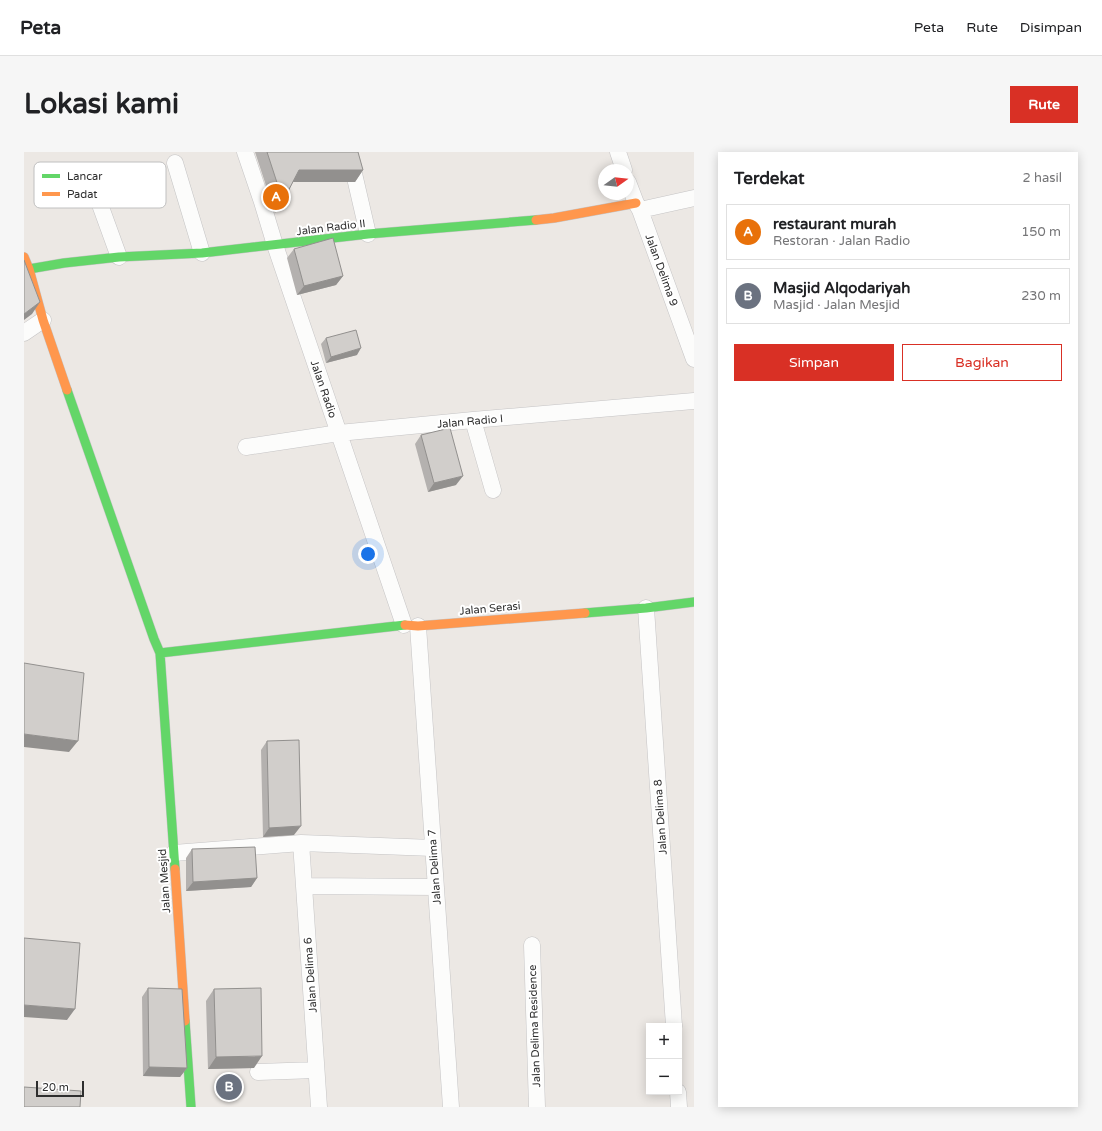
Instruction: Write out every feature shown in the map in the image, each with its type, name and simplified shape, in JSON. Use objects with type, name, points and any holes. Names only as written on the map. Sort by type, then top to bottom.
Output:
[{"type":"street","name":"Jalan Radio","points":[[245,152],[339,433],[411,626]]},
{"type":"street","points":[[349,152],[368,234]]},
{"type":"street","points":[[618,152],[622,164]]},
{"type":"street","points":[[175,163],[202,253]]},
{"type":"street","name":"Jalan Delima 9","points":[[634,197],[694,359]]},
{"type":"street","points":[[638,207],[694,198]]},
{"type":"street","name":"Jalan Radio II","points":[[29,270],[64,263],[119,257],[202,253],[368,234],[554,218],[638,207]]},
{"type":"street","points":[[101,208],[119,257]]},
{"type":"street","name":"Jalan Mesjid","points":[[24,257],[43,320],[160,653],[191,1107]]},
{"type":"street","points":[[24,333],[43,320]]},
{"type":"street","name":"Jalan Radio I","points":[[246,447],[339,433],[694,401]]},
{"type":"street","points":[[473,420],[493,490]]},
{"type":"street","name":"Jalan Serasi","points":[[160,653],[287,638],[411,626],[646,608],[694,602]]},
{"type":"street","name":"Jalan Delima 8","points":[[646,608],[674,1023]]},
{"type":"street","name":"Jalan Delima 7","points":[[411,626],[433,848],[451,1107]]},
{"type":"street","points":[[174,852],[301,843],[433,848]]},
{"type":"street","name":"Jalan Delima 6","points":[[301,843],[319,1107]]},
{"type":"street","points":[[304,886],[436,887]]},
{"type":"street","name":"Jalan Delima Residence","points":[[532,945],[537,1107]]},
{"type":"street","points":[[258,1072],[316,1070]]},
{"type":"street","points":[[678,1095],[679,1107]]},
{"type":"building","points":[[267,152],[358,152],[363,170],[299,170],[283,201]]},
{"type":"building","points":[[333,238],[343,276],[304,286],[294,249]]},
{"type":"building","points":[[24,260],[40,302],[24,314]]},
{"type":"building","points":[[356,330],[361,348],[331,357],[326,338]]},
{"type":"building","points":[[450,428],[463,476],[434,483],[421,435]]},
{"type":"building","points":[[24,663],[84,673],[78,741],[24,734]]},
{"type":"building","points":[[299,740],[301,826],[269,828],[267,741]]},
{"type":"building","points":[[255,847],[257,878],[193,882],[192,849]]},
{"type":"building","points":[[24,938],[80,943],[75,1009],[24,1005]]},
{"type":"building","points":[[148,988],[182,989],[187,1068],[149,1067]]},
{"type":"building","points":[[261,988],[262,1056],[216,1057],[214,989]]},
{"type":"building","points":[[24,1087],[81,1091],[80,1107],[24,1107]]},
{"type":"traffic: fast","points":[[29,269],[64,263],[119,257],[202,253],[368,234],[536,220]]},
{"type":"traffic: fast","points":[[67,390],[160,653],[175,869]]},
{"type":"traffic: fast","points":[[585,613],[694,602]]},
{"type":"traffic: fast","points":[[160,653],[405,625]]},
{"type":"traffic: fast","points":[[185,1021],[191,1107]]},
{"type":"traffic: slow","points":[[536,220],[636,203]]},
{"type":"traffic: slow","points":[[24,257],[29,269],[43,320],[67,390]]},
{"type":"traffic: slow","points":[[405,625],[418,626],[585,613]]},
{"type":"traffic: slow","points":[[175,869],[185,1021]]},
{"type":"place","name":"restaurant murah","points":[[276,197]]},
{"type":"place","name":"Masjid Alqodariyah","points":[[229,1087]]}]
